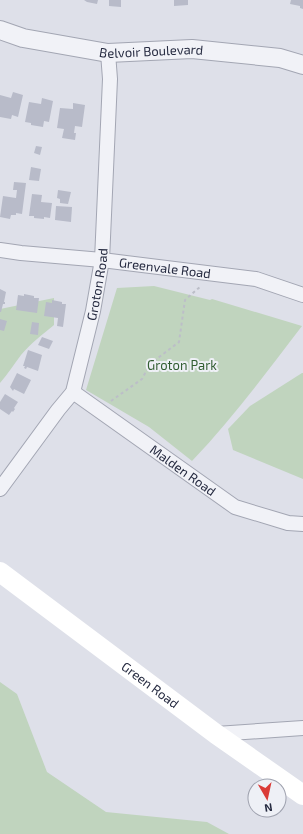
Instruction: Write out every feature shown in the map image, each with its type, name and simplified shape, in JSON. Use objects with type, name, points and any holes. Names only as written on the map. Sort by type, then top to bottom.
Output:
[{"type":"main road","name":"Green Road","points":[[0,572],[216,734],[303,795]]},
{"type":"street","name":"Belvoir Boulevard","points":[[0,30],[23,38],[108,53],[192,49],[280,58],[303,65]]},
{"type":"street","name":"Groton Road","points":[[0,489],[73,392],[93,311],[102,260],[110,79],[108,53]]},
{"type":"street","name":"Greenvale Road","points":[[0,250],[102,260],[256,279],[303,295]]},
{"type":"street","name":"Malden Road","points":[[73,392],[235,507],[288,523],[303,524]]},
{"type":"street","points":[[216,734],[303,728]]},
{"type":"path","points":[[111,401],[142,379],[150,364],[179,342],[185,300],[201,286]]},
{"type":"green space","name":"Groton Park","points":[[154,286],[210,300],[212,299],[302,326],[235,412],[192,461],[149,427],[86,390],[117,288]]},
{"type":"green space","points":[[54,298],[54,325],[21,355],[0,383],[0,309]]},
{"type":"green space","points":[[302,373],[303,479],[233,450],[228,429],[250,406]]},
{"type":"green space","points":[[0,682],[17,694],[47,772],[106,812],[207,822],[229,834],[0,834]]},
{"type":"building","points":[[84,0],[98,0],[97,4]]},
{"type":"building","points":[[109,0],[121,0],[121,7],[109,6]]},
{"type":"building","points":[[174,0],[188,0],[188,5],[174,6]]},
{"type":"building","points":[[291,0],[303,0],[303,9],[300,8],[300,6],[290,4]]},
{"type":"building","points":[[13,92],[23,95],[18,117],[12,115],[11,119],[0,117],[0,95],[11,98]]},
{"type":"building","points":[[42,98],[53,101],[49,122],[44,121],[43,127],[31,125],[31,123],[25,122],[29,102],[41,104]]},
{"type":"building","points":[[73,103],[85,105],[82,127],[75,126],[75,140],[62,138],[64,129],[57,128],[60,108],[73,109]]},
{"type":"building","points":[[36,146],[42,147],[40,155],[34,153]]},
{"type":"building","points":[[31,167],[41,169],[39,181],[29,180]]},
{"type":"building","points":[[14,182],[26,183],[22,214],[16,213],[16,215],[11,215],[10,219],[0,217],[3,196],[16,198],[17,190],[13,190]]},
{"type":"building","points":[[58,190],[71,192],[68,204],[60,203],[60,199],[57,198]]},
{"type":"building","points":[[32,194],[42,195],[41,202],[52,203],[50,218],[44,217],[44,219],[29,216]]},
{"type":"building","points":[[56,206],[72,207],[71,222],[55,220]]},
{"type":"building","points":[[0,289],[6,292],[5,304],[3,304],[1,312],[0,312]]},
{"type":"building","points":[[24,294],[34,296],[34,298],[39,298],[37,313],[16,310],[18,295],[24,296]]},
{"type":"building","points":[[52,300],[66,304],[63,327],[57,326],[58,318],[44,316],[46,302],[52,303]]},
{"type":"building","points":[[0,319],[7,321],[4,331],[0,330]]},
{"type":"building","points":[[32,322],[39,323],[38,335],[30,334]]},
{"type":"building","points":[[42,337],[53,341],[49,349],[38,345]]},
{"type":"building","points":[[28,350],[42,355],[38,371],[27,367],[26,369],[24,368],[25,366],[23,366]]},
{"type":"building","points":[[17,373],[31,380],[24,394],[14,389],[13,391],[10,387]]},
{"type":"building","points":[[5,394],[18,402],[13,412],[12,411],[9,415],[0,409],[0,402]]}]
